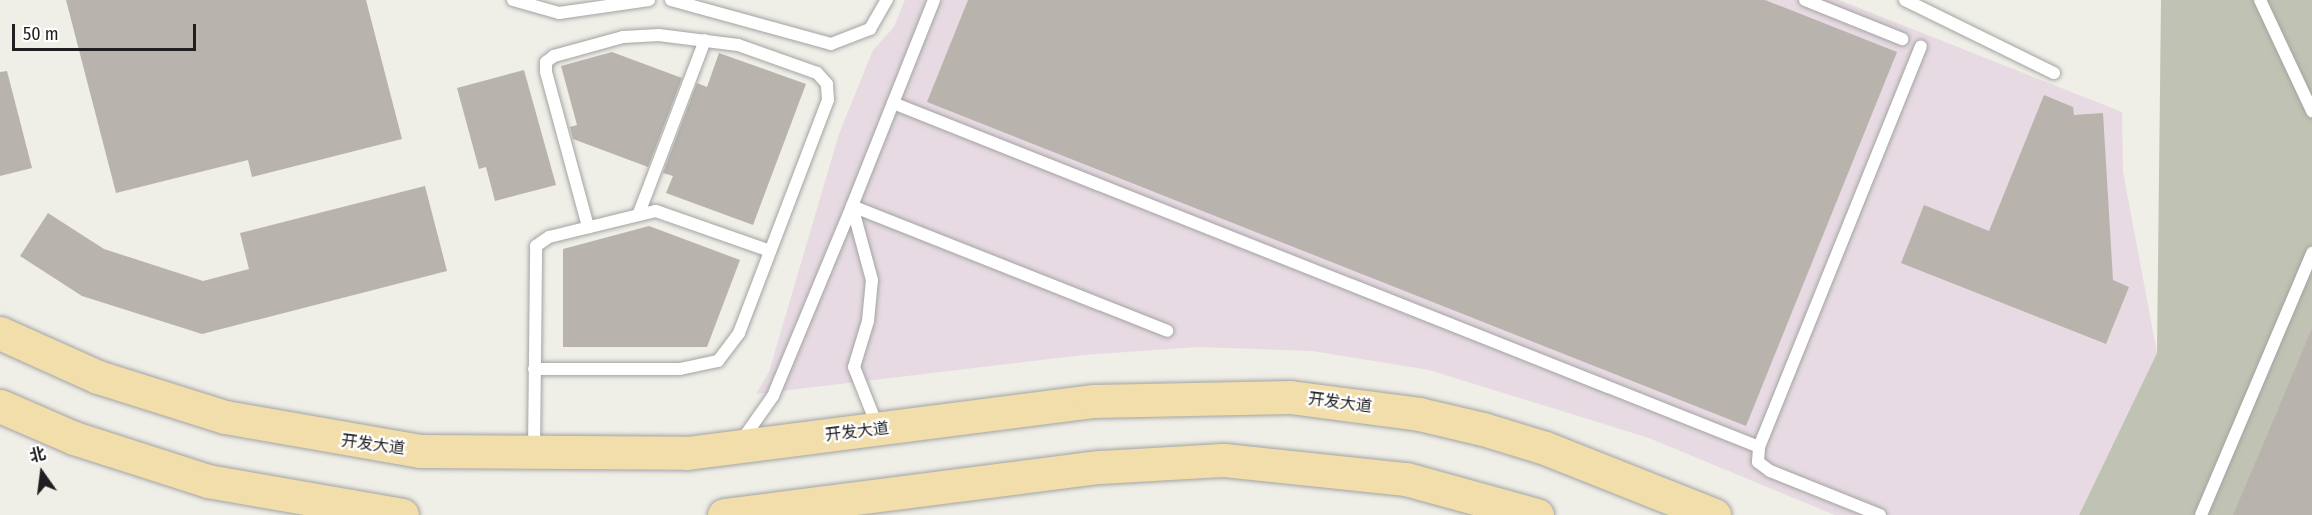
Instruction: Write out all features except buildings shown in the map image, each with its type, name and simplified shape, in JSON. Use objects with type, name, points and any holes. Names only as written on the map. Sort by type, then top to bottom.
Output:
[{"type":"main road","name":"开发大道","points":[[0,333],[161,399],[278,430],[420,451],[534,455],[734,448],[1159,396],[1301,398],[1483,429],[1606,470],[1714,515]]},
{"type":"main road","points":[[0,406],[74,438],[208,481],[402,515]]},
{"type":"main road","points":[[724,515],[1101,467],[1224,460],[1406,479],[1537,515]]},
{"type":"lane","points":[[513,0],[559,13],[649,0]]},
{"type":"lane","points":[[671,0],[831,44],[870,29],[887,0]]},
{"type":"lane","points":[[734,448],[773,396],[934,0]]},
{"type":"lane","points":[[1805,0],[1902,39]]},
{"type":"lane","points":[[1905,0],[2055,73]]},
{"type":"lane","points":[[2260,0],[2312,111]]},
{"type":"lane","points":[[534,369],[680,369],[718,361],[740,333],[828,100],[827,84],[817,73],[754,50],[705,40],[640,34],[546,62],[588,227]]},
{"type":"lane","points":[[639,213],[705,40]]},
{"type":"lane","points":[[1880,515],[1770,471],[1758,462],[1759,447],[1921,46]]},
{"type":"lane","points":[[893,104],[1759,447]]},
{"type":"lane","points":[[852,206],[1167,331]]},
{"type":"lane","points":[[852,206],[872,280],[868,321],[854,367],[879,429]]},
{"type":"lane","points":[[534,455],[536,246],[588,227],[639,213],[670,214],[770,251]]},
{"type":"lane","points":[[2201,515],[2312,253]]},
{"type":"shaded area","points":[[905,0],[1839,0],[2122,112],[2123,172],[2157,353],[2079,515],[1835,515],[1649,438],[1429,370],[1313,351],[1198,347],[1083,355],[756,394],[769,372],[839,134],[873,50],[894,27]]},
{"type":"shaded area","points":[[2161,0],[2312,0],[2312,515],[2079,515],[2157,353]]}]
